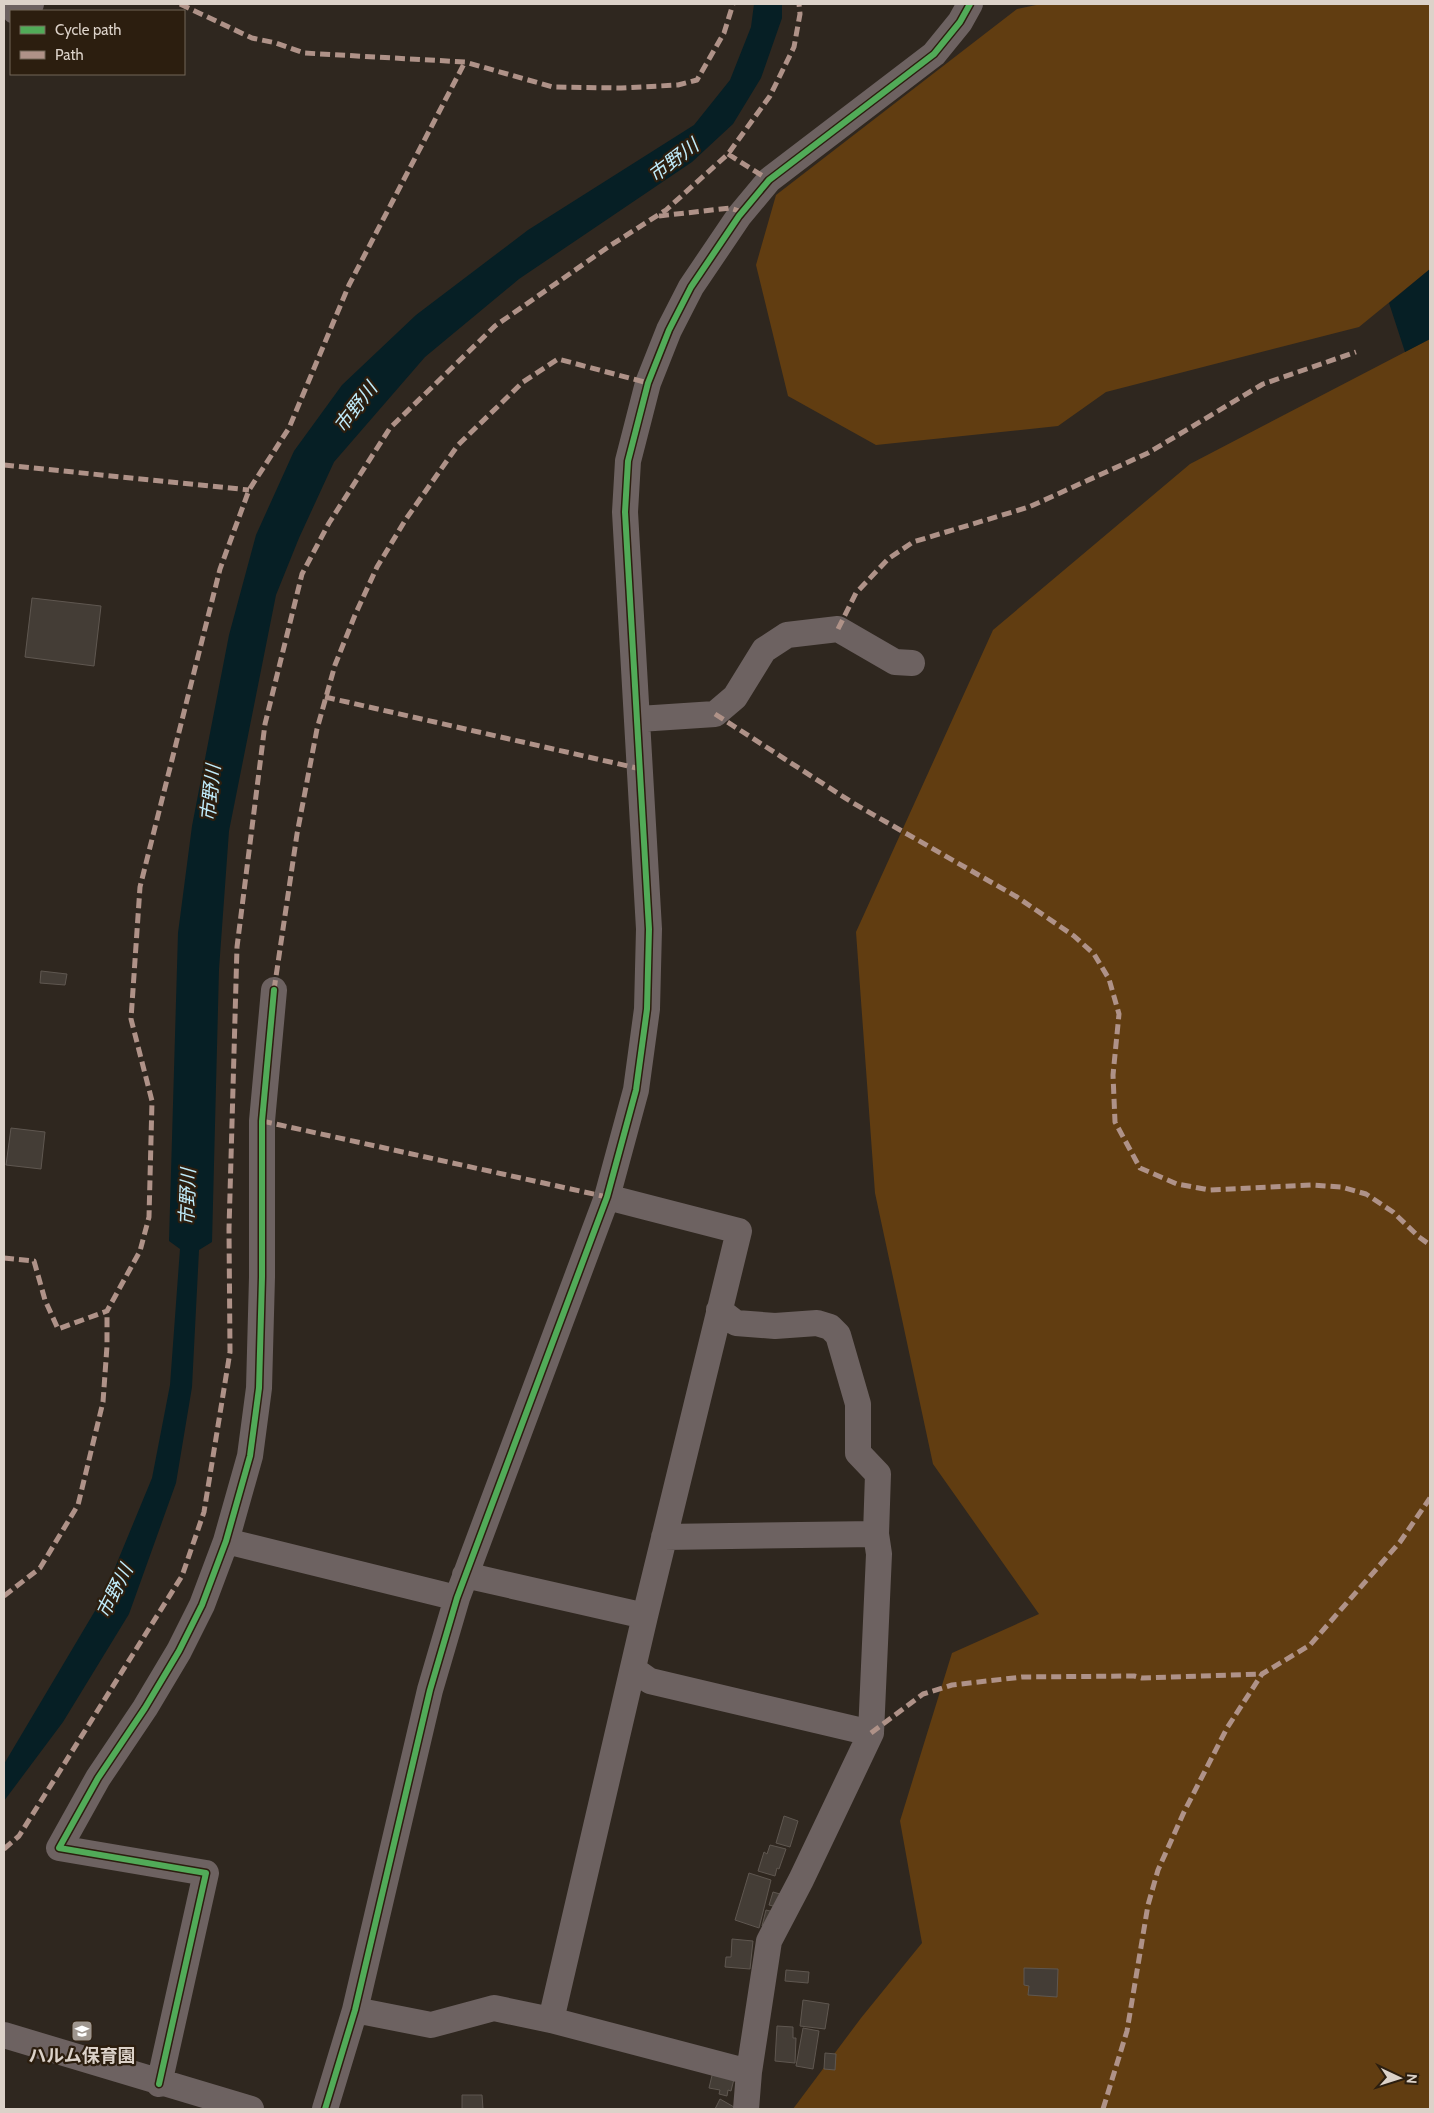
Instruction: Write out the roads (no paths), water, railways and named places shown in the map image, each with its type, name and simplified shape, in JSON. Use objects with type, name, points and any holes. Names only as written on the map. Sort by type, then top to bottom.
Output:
[{"type":"street","points":[[17,10],[31,4]]},
{"type":"street","points":[[325,2109],[355,2010],[430,1690],[461,1586],[607,1197],[636,1090],[647,1009],[649,929],[639,719],[625,512],[628,461],[648,383],[669,330],[691,287],[739,216],[769,180],[934,54],[960,22],[970,4]]},
{"type":"street","points":[[639,719],[715,714],[735,697],[764,650],[787,636],[838,629],[895,662],[912,663]]},
{"type":"street","points":[[159,2084],[206,1873],[59,1848],[98,1778],[145,1708],[179,1651],[202,1605],[226,1541],[250,1456],[259,1388],[262,1277],[262,1121],[274,990]]},
{"type":"street","points":[[551,2020],[645,1616],[738,1231],[607,1197]]},
{"type":"street","points":[[719,1310],[736,1323],[775,1326],[817,1323],[830,1327],[838,1335],[858,1404],[858,1453],[878,1474],[876,1534],[879,1554],[871,1733],[801,1880],[769,1941],[749,2072],[746,2109]]},
{"type":"street","points":[[664,1537],[876,1534]]},
{"type":"street","points":[[226,1541],[461,1586],[645,1616]]},
{"type":"street","points":[[633,1668],[650,1681],[871,1733]]},
{"type":"street","points":[[355,2010],[431,2025],[494,2008],[551,2020],[749,2072]]},
{"type":"street","points":[[4,2035],[159,2084],[251,2109]]},
{"type":"water","name":"市野川","points":[[754,4],[782,4],[782,18],[761,78],[733,124],[692,162],[519,279],[425,357],[334,462],[299,538],[276,595],[229,831],[219,969],[212,1242],[199,1250],[192,1387],[176,1483],[129,1614],[63,1722],[4,1801],[4,1764],[102,1599],[152,1478],[170,1385],[180,1249],[169,1241],[178,933],[192,826],[229,635],[256,535],[294,451],[342,385],[416,315],[528,230],[694,125],[730,80],[751,27]]},
{"type":"water","points":[[1430,269],[1430,339],[1405,352],[1389,303]]},
{"type":"place","name":"ハルム保育園","points":[[82,2031]]}]
